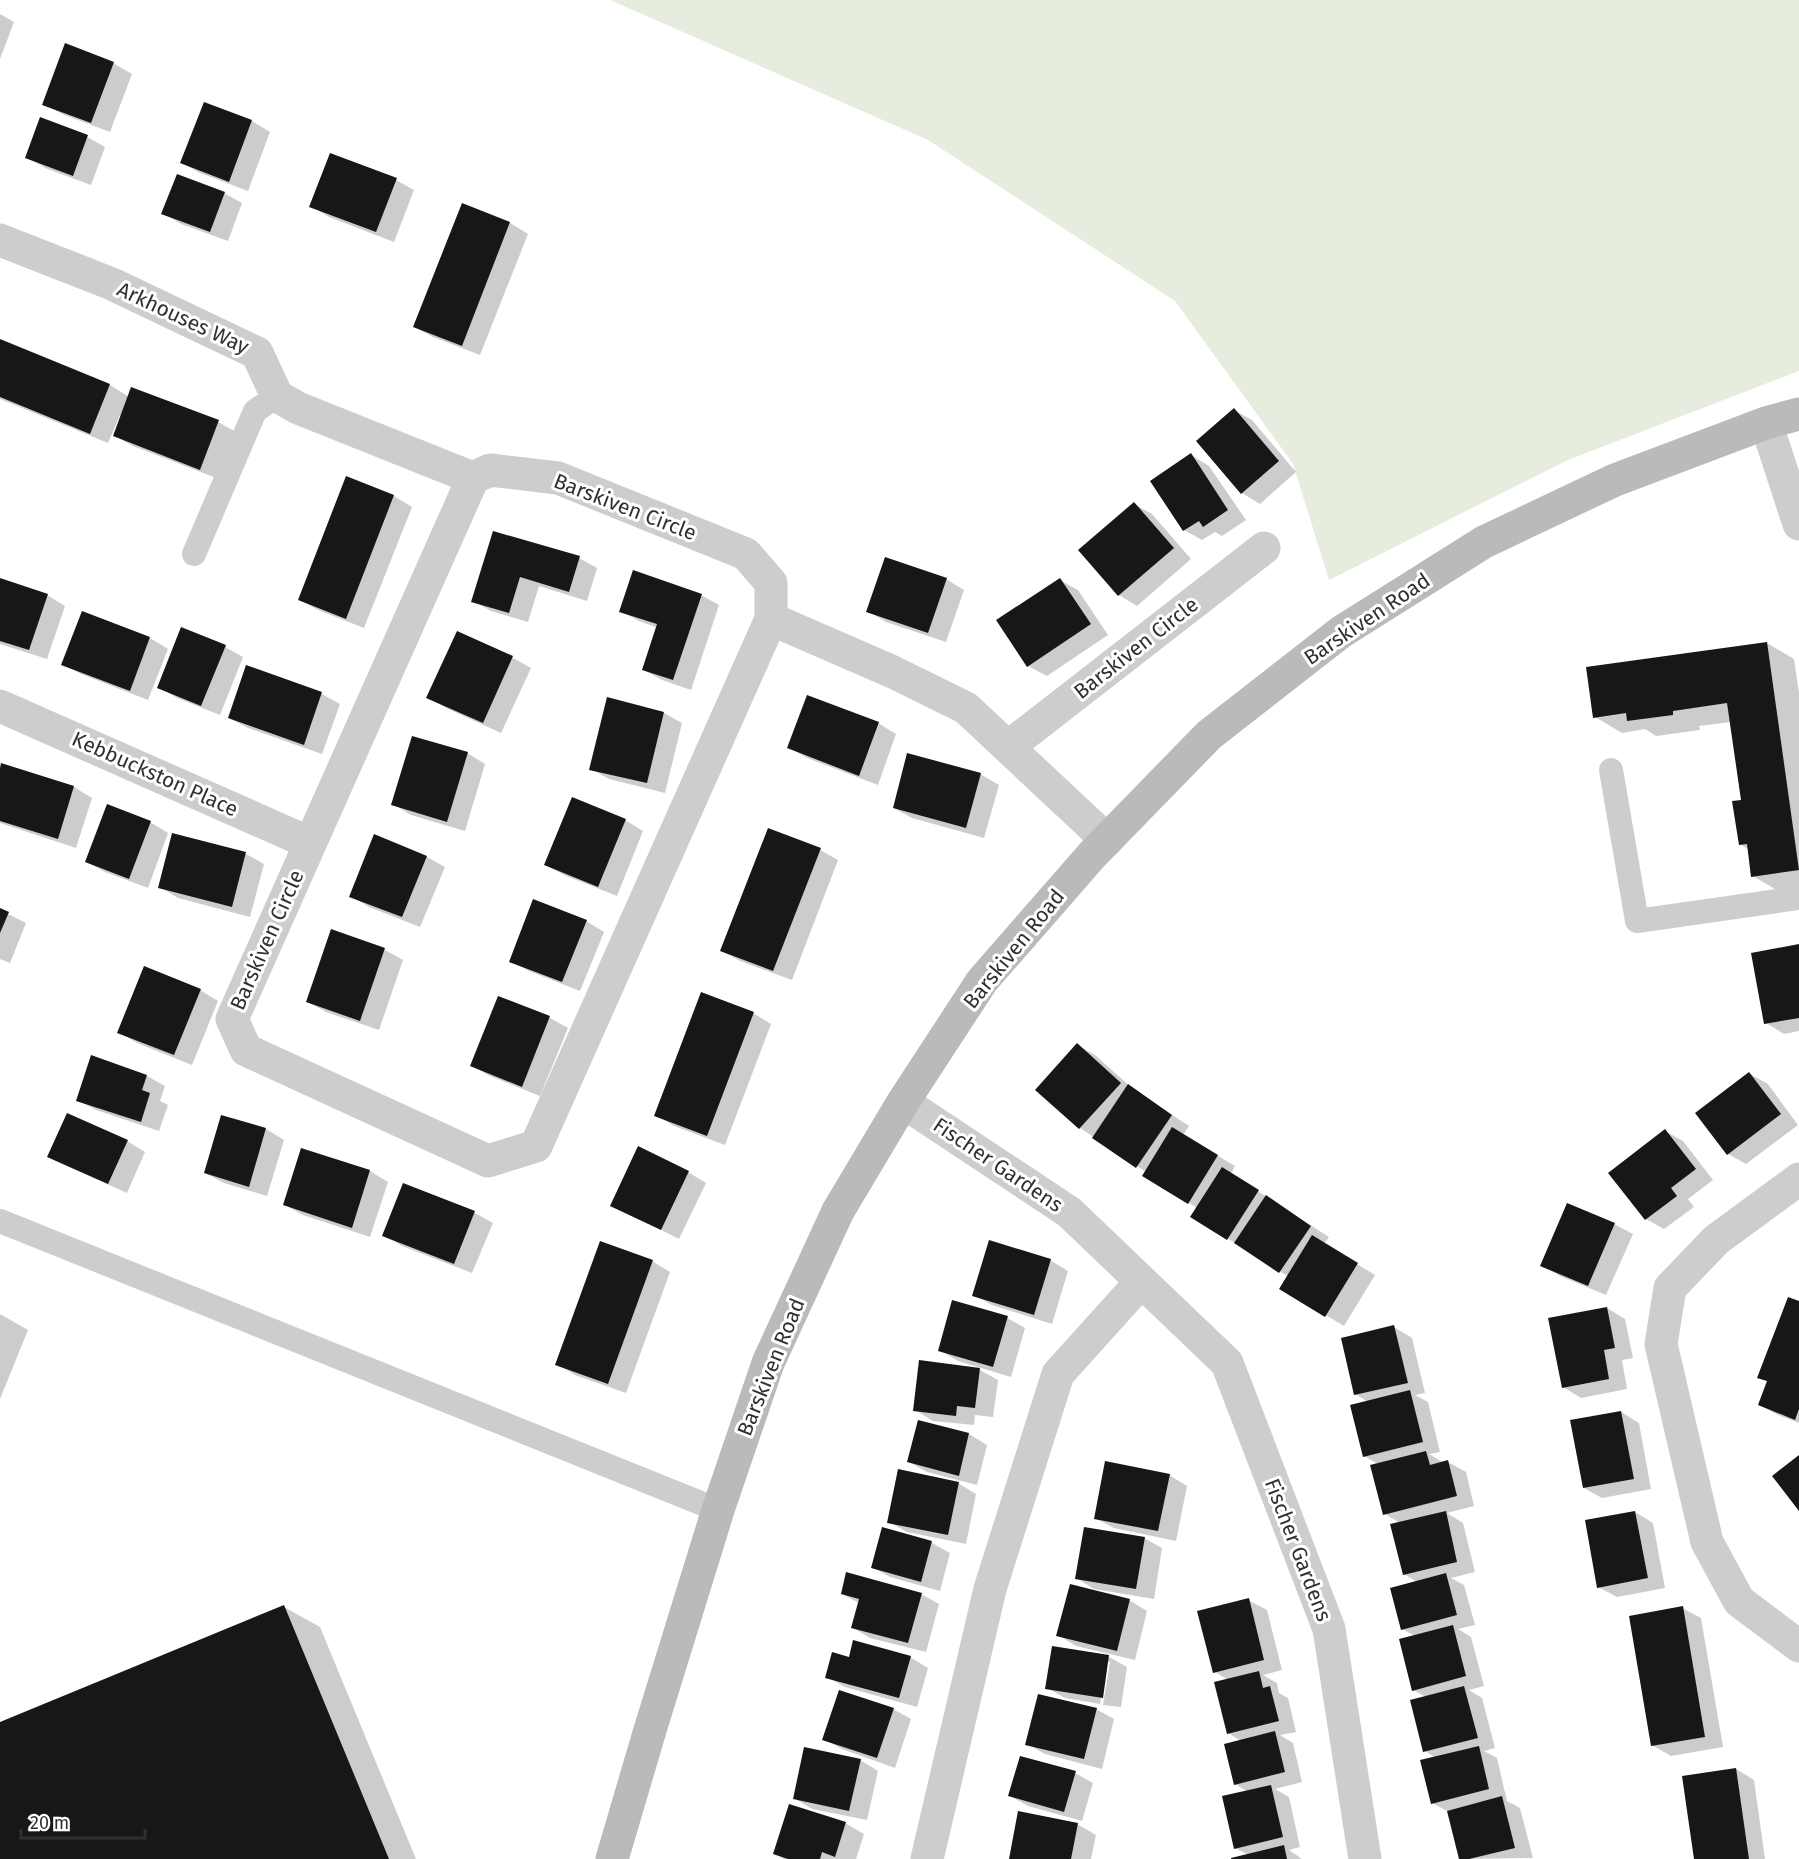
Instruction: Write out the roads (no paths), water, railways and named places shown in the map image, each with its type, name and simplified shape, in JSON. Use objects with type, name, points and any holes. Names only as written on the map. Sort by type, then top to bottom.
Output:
[{"type":"street","name":"Arkhouses Way","points":[[0,240],[112,284],[257,353],[277,396]]},
{"type":"street","points":[[277,396],[298,408],[473,478]]},
{"type":"street","name":"Barskiven Road","points":[[612,1859],[718,1509],[768,1363],[838,1211],[903,1102],[982,981],[1107,840],[1209,735],[1351,626],[1484,542],[1615,480],[1766,423],[1799,414]]},
{"type":"street","points":[[1766,423],[1799,524]]},
{"type":"street","name":"Barskiven Circle","points":[[490,470],[558,478],[746,554],[771,583],[771,619],[536,1146],[488,1161],[246,1050],[232,1019],[473,478],[490,470]]},
{"type":"street","name":"Barskiven Circle","points":[[1008,747],[1264,548]]},
{"type":"street","points":[[771,619],[893,672],[966,708],[1107,840]]},
{"type":"street","name":"Kebbuckston Place","points":[[0,706],[310,843]]},
{"type":"street","name":"Fischer Gardens","points":[[903,1102],[1069,1212],[1227,1363],[1329,1629],[1365,1859]]},
{"type":"street","points":[[1799,1179],[1716,1240],[1670,1288],[1661,1344],[1707,1542],[1739,1601],[1799,1646]]},
{"type":"street","points":[[927,1859],[990,1589],[1058,1374],[1141,1282]]},
{"type":"lane","points":[[194,554],[255,411],[277,396]]},
{"type":"lane","points":[[1611,770],[1637,921],[1799,898]]},
{"type":"lane","points":[[0,1221],[718,1509]]}]
